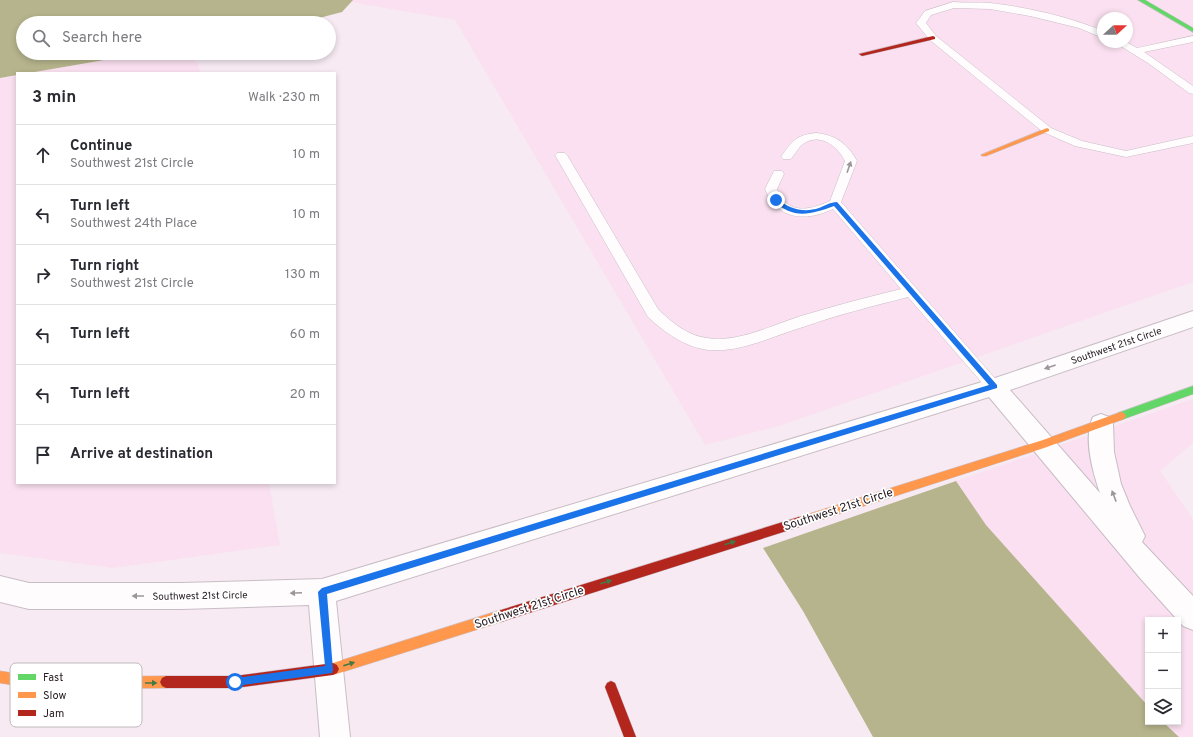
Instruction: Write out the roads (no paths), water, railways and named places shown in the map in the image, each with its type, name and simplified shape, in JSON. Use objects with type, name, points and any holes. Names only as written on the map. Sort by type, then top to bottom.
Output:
[{"type":"street","points":[[1141,0],[1191,27]]},
{"type":"street","points":[[862,54],[933,38]]},
{"type":"street","points":[[984,155],[1047,130]]},
{"type":"street","name":"Southwest 21st Circle","points":[[0,589],[29,596],[182,596],[322,592],[994,387],[1193,319]]},
{"type":"street","points":[[994,387],[1193,616]]},
{"type":"street","name":"Southwest 21st Circle","points":[[142,682],[235,682],[329,670],[1044,444],[1193,390]]},
{"type":"street","points":[[1101,424],[1102,452],[1108,480],[1124,521],[1150,568]]},
{"type":"street","points":[[322,592],[335,737]]},
{"type":"street","name":"Southwest 21st Circle","points":[[0,677],[10,679]]},
{"type":"street","points":[[611,687],[630,737]]},
{"type":"lane","points":[[1097,32],[1082,26],[1030,13],[990,6],[953,5],[928,13],[921,23],[933,38],[1047,130],[1079,144],[1126,154],[1187,141],[1193,138]]},
{"type":"lane","points":[[1137,51],[1193,39]]},
{"type":"lane","points":[[1131,48],[1193,91]]},
{"type":"lane","points":[[778,174],[771,189],[776,200],[782,206],[796,211],[814,212],[835,203],[851,162],[843,147],[834,141],[822,137],[812,137],[801,140],[794,146],[787,157]]},
{"type":"lane","points":[[561,155],[653,313],[666,326],[683,335],[708,344],[733,342],[858,304],[911,291]]},
{"type":"lane","points":[[835,203],[994,387]]}]
